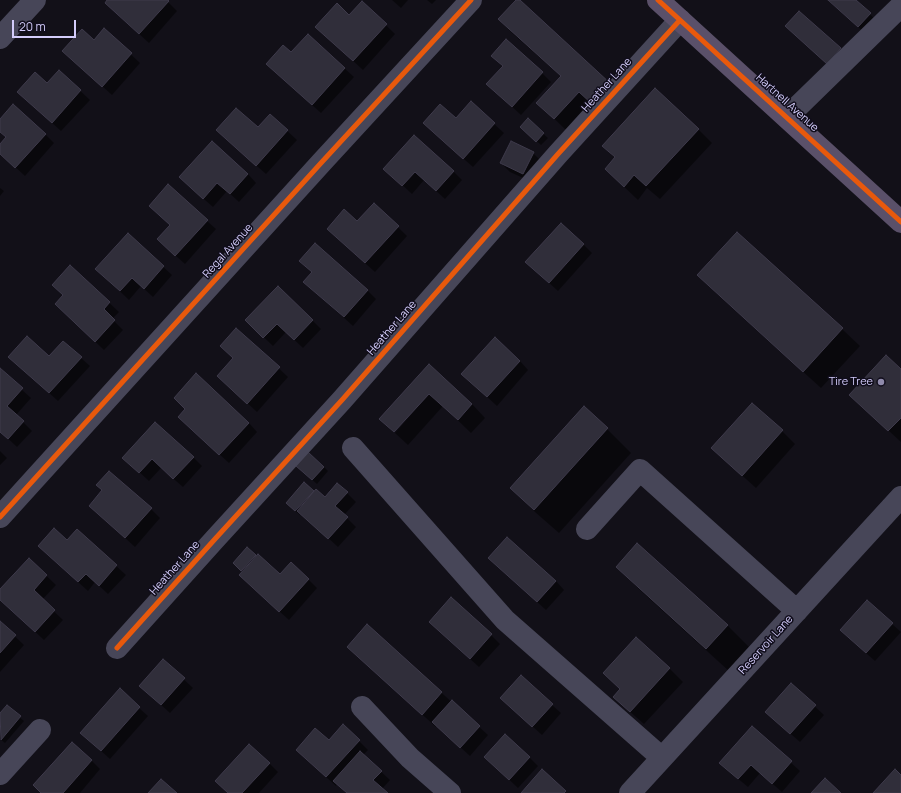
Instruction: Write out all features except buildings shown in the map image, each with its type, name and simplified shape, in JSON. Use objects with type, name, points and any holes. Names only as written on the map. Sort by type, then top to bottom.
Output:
[{"type":"main road","name":"Hartnell Avenue","points":[[658,0],[901,222]]},
{"type":"street","points":[[0,38],[35,0]]},
{"type":"street","name":"Regal Avenue","points":[[0,516],[471,0]]},
{"type":"street","points":[[787,117],[901,6]]},
{"type":"street","name":"Heather Lane","points":[[117,648],[342,400],[548,166],[680,20]]},
{"type":"street","points":[[353,448],[505,620],[662,758]]},
{"type":"street","points":[[587,528],[640,470],[797,611]]},
{"type":"street","name":"Reservoir Lane","points":[[630,793],[901,497]]},
{"type":"street","points":[[362,707],[410,758],[450,793]]},
{"type":"street","points":[[0,774],[40,730]]},
{"type":"cycle path","points":[[0,517],[471,0]]},
{"type":"cycle path","points":[[658,0],[901,222]]},
{"type":"cycle path","points":[[117,648],[342,400],[558,154],[680,20]]},
{"type":"place","name":"Tire Tree","points":[[881,382]]}]
